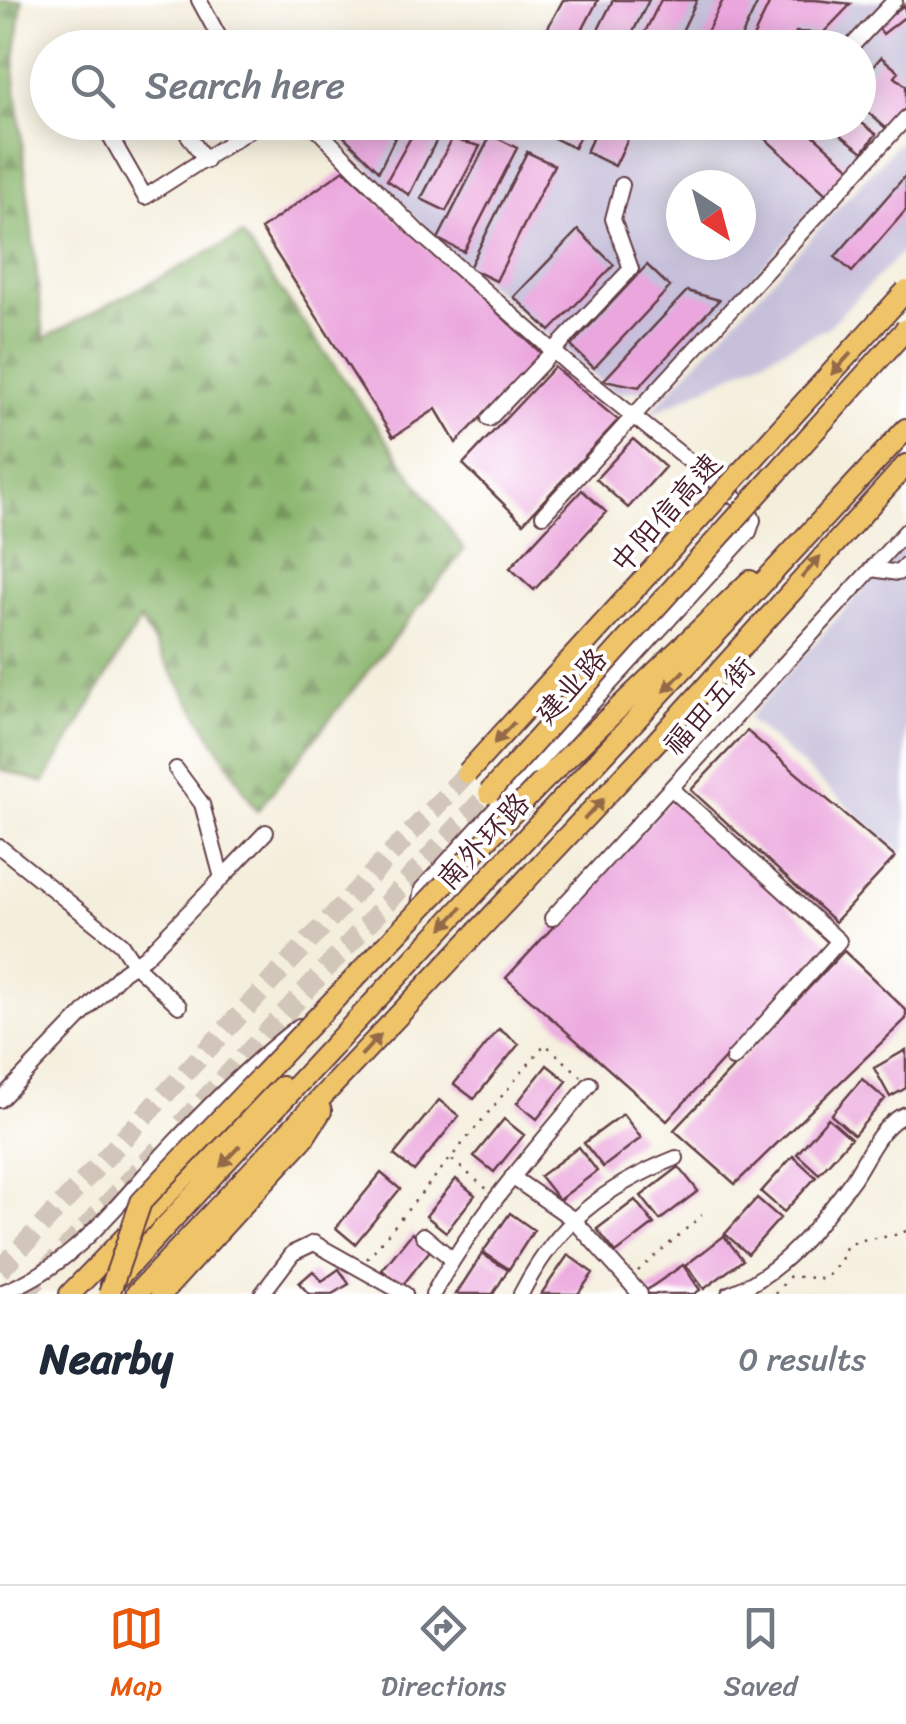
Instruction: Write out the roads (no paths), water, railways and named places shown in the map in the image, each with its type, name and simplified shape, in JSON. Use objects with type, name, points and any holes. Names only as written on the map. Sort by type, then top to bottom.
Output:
[{"type":"highway","name":"中阳信高速","points":[[467,773],[906,291]]},
{"type":"highway","name":"中阳信高速","points":[[489,793],[906,329]]},
{"type":"highway","points":[[106,1294],[141,1202],[152,1189],[543,782],[900,435]]},
{"type":"highway","name":"南外环路","points":[[106,1294],[900,435]]},
{"type":"highway","name":"南外环路","points":[[136,1294],[658,741],[906,465]]},
{"type":"highway","points":[[70,1294],[245,1114],[330,1048]]},
{"type":"highway","points":[[161,1294],[303,1139],[345,1072]]},
{"type":"highway","points":[[174,1294],[188,1266]]},
{"type":"highway","points":[[57,1294],[89,1275]]},
{"type":"street","points":[[199,0],[215,30]]},
{"type":"street","points":[[866,30],[894,0]]},
{"type":"street","points":[[543,515],[906,118]]},
{"type":"street","points":[[112,140],[145,197],[237,140]]},
{"type":"street","points":[[191,140],[206,162]]},
{"type":"street","name":"建业路","points":[[0,1293],[42,1274],[74,1251],[269,1049],[346,986],[411,921],[420,906],[422,888],[749,532],[752,520],[748,508],[553,352],[418,232],[328,140]]},
{"type":"street","points":[[489,419],[631,269],[613,220],[622,185]]},
{"type":"street","name":"福田五街","points":[[552,918],[906,531]]},
{"type":"street","points":[[872,568],[903,573]]},
{"type":"street","points":[[176,769],[202,804],[222,878]]},
{"type":"street","points":[[672,788],[839,941],[733,1058]]},
{"type":"street","points":[[0,1100],[266,832]]},
{"type":"street","points":[[0,847],[121,944],[134,964],[179,1006]]},
{"type":"street","points":[[433,1294],[452,1259],[512,1176],[590,1084]]},
{"type":"street","points":[[729,1294],[786,1258],[828,1211],[887,1127],[906,1114]]},
{"type":"street","points":[[521,1294],[536,1265],[574,1220],[623,1179],[676,1158]]},
{"type":"street","points":[[512,1176],[574,1220],[640,1294]]},
{"type":"street","points":[[423,1234],[452,1259]]},
{"type":"street","points":[[262,1294],[304,1245],[314,1244],[405,1294]]},
{"type":"tunnel","points":[[0,1270],[467,773]]},
{"type":"tunnel","points":[[182,1124],[489,793]]},
{"type":"tunnel","points":[[24,1294],[159,1149]]}]
